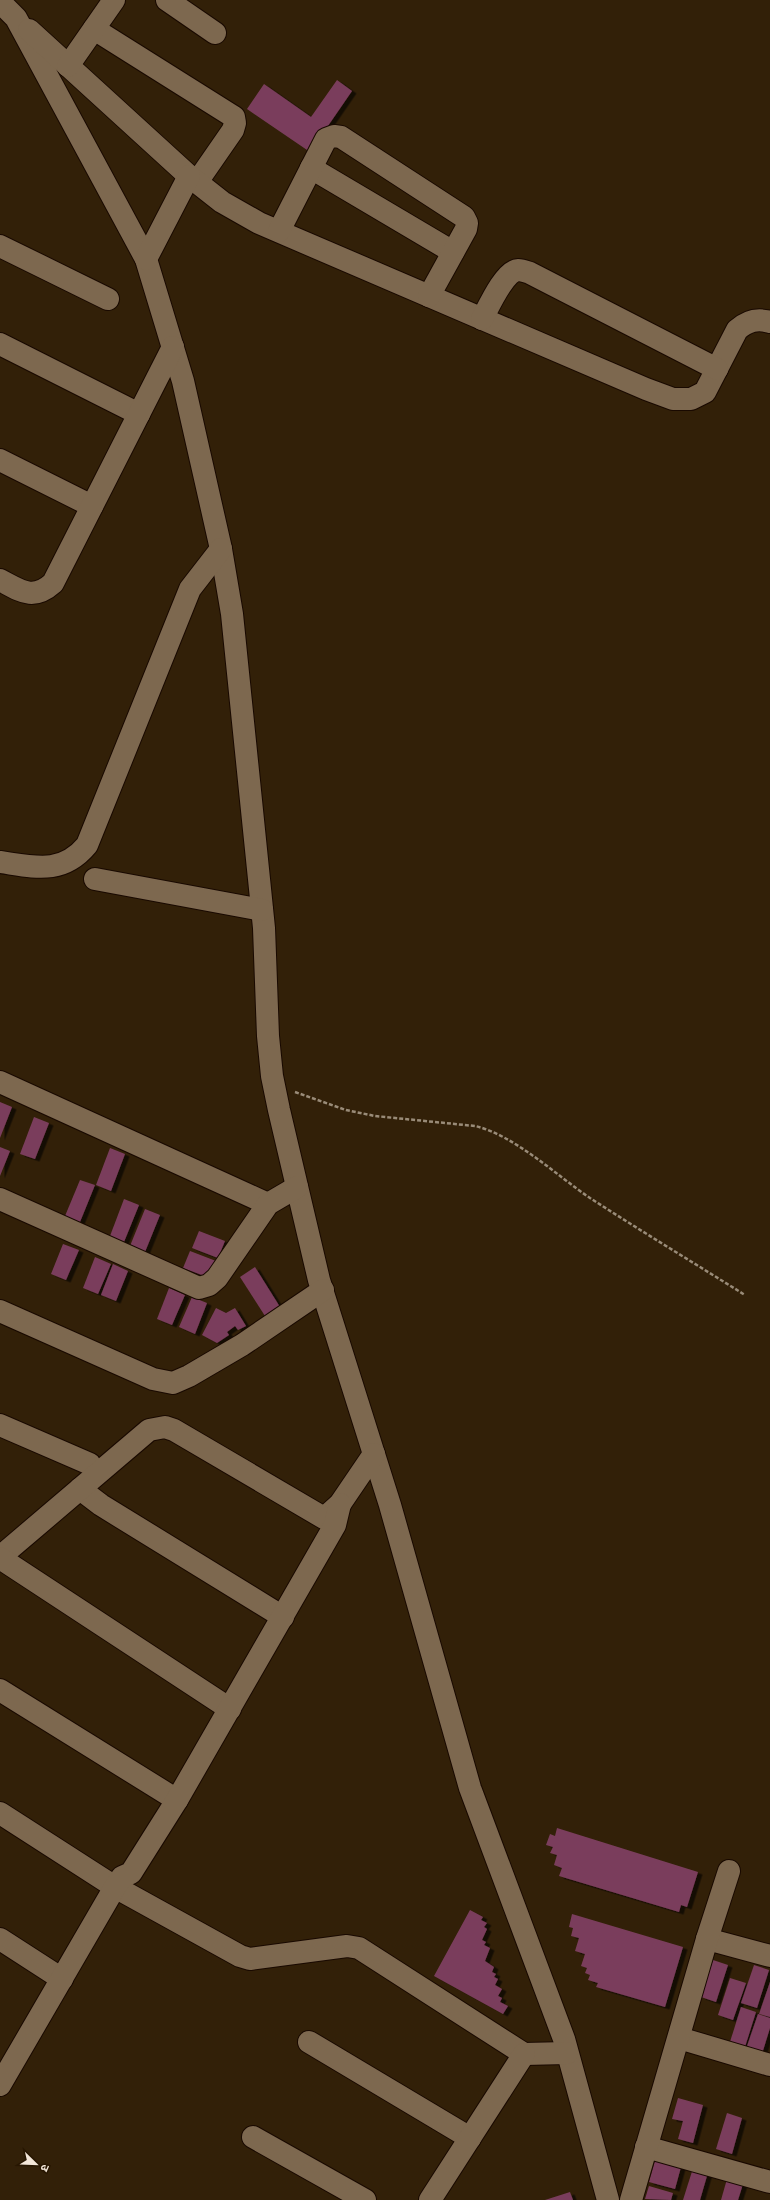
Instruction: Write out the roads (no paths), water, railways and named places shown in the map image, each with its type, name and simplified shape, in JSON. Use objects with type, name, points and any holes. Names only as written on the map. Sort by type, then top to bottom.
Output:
[{"type":"street","points":[[68,66],[114,0]]},
{"type":"street","points":[[167,0],[215,32]]},
{"type":"street","points":[[0,2],[68,66],[193,179],[222,202],[258,223],[673,399],[691,399],[705,392],[737,330],[744,323],[755,320],[770,322]]},
{"type":"street","points":[[16,18],[146,259],[183,381],[221,549],[238,666],[264,928],[268,1036],[274,1084],[297,1187],[323,1290],[393,1512],[470,1788],[568,2053],[608,2200]]},
{"type":"street","points":[[94,29],[234,117],[235,124],[233,130],[193,179],[146,259]]},
{"type":"street","points":[[279,231],[326,139],[334,136],[348,140],[464,217],[466,229],[428,296]]},
{"type":"street","points":[[311,168],[453,252]]},
{"type":"street","points":[[0,246],[108,298]]},
{"type":"street","points":[[482,319],[505,278],[510,272],[518,270],[530,273],[717,369]]},
{"type":"street","points":[[0,344],[139,414]]},
{"type":"street","points":[[0,580],[23,592],[34,593],[44,591],[53,583],[173,347]]},
{"type":"street","points":[[0,460],[92,506]]},
{"type":"street","points":[[0,862],[46,868],[64,863],[79,854],[87,845],[190,589],[221,549]]},
{"type":"street","points":[[95,879],[262,910]]},
{"type":"street","points":[[0,1082],[268,1204]]},
{"type":"street","points":[[0,1199],[199,1288],[209,1285],[217,1278],[268,1204],[297,1187]]},
{"type":"street","points":[[0,1311],[153,1379],[173,1383],[189,1376],[242,1345],[323,1290]]},
{"type":"street","points":[[0,1425],[90,1464]]},
{"type":"street","points":[[225,1705],[0,1558],[149,1430],[165,1427],[174,1430],[332,1511]]},
{"type":"street","points":[[2,2077],[119,1882],[121,1867],[171,1797],[277,1614],[335,1525],[332,1511],[374,1454]]},
{"type":"street","points":[[80,1489],[101,1504],[277,1614]]},
{"type":"street","points":[[0,1690],[171,1797]]},
{"type":"street","points":[[0,1813],[119,1882],[240,1956],[250,1959],[347,1946],[359,1948],[524,2054],[568,2053]]},
{"type":"street","points":[[631,2200],[679,2038],[706,1939],[729,1871]]},
{"type":"street","points":[[0,1939],[62,1979]]},
{"type":"street","points":[[706,1939],[770,1956]]},
{"type":"street","points":[[679,2038],[770,2065]]},
{"type":"street","points":[[309,2042],[470,2138]]},
{"type":"street","points":[[430,2200],[524,2054]]},
{"type":"street","points":[[253,2137],[365,2200]]},
{"type":"street","points":[[646,2147],[770,2182]]}]
